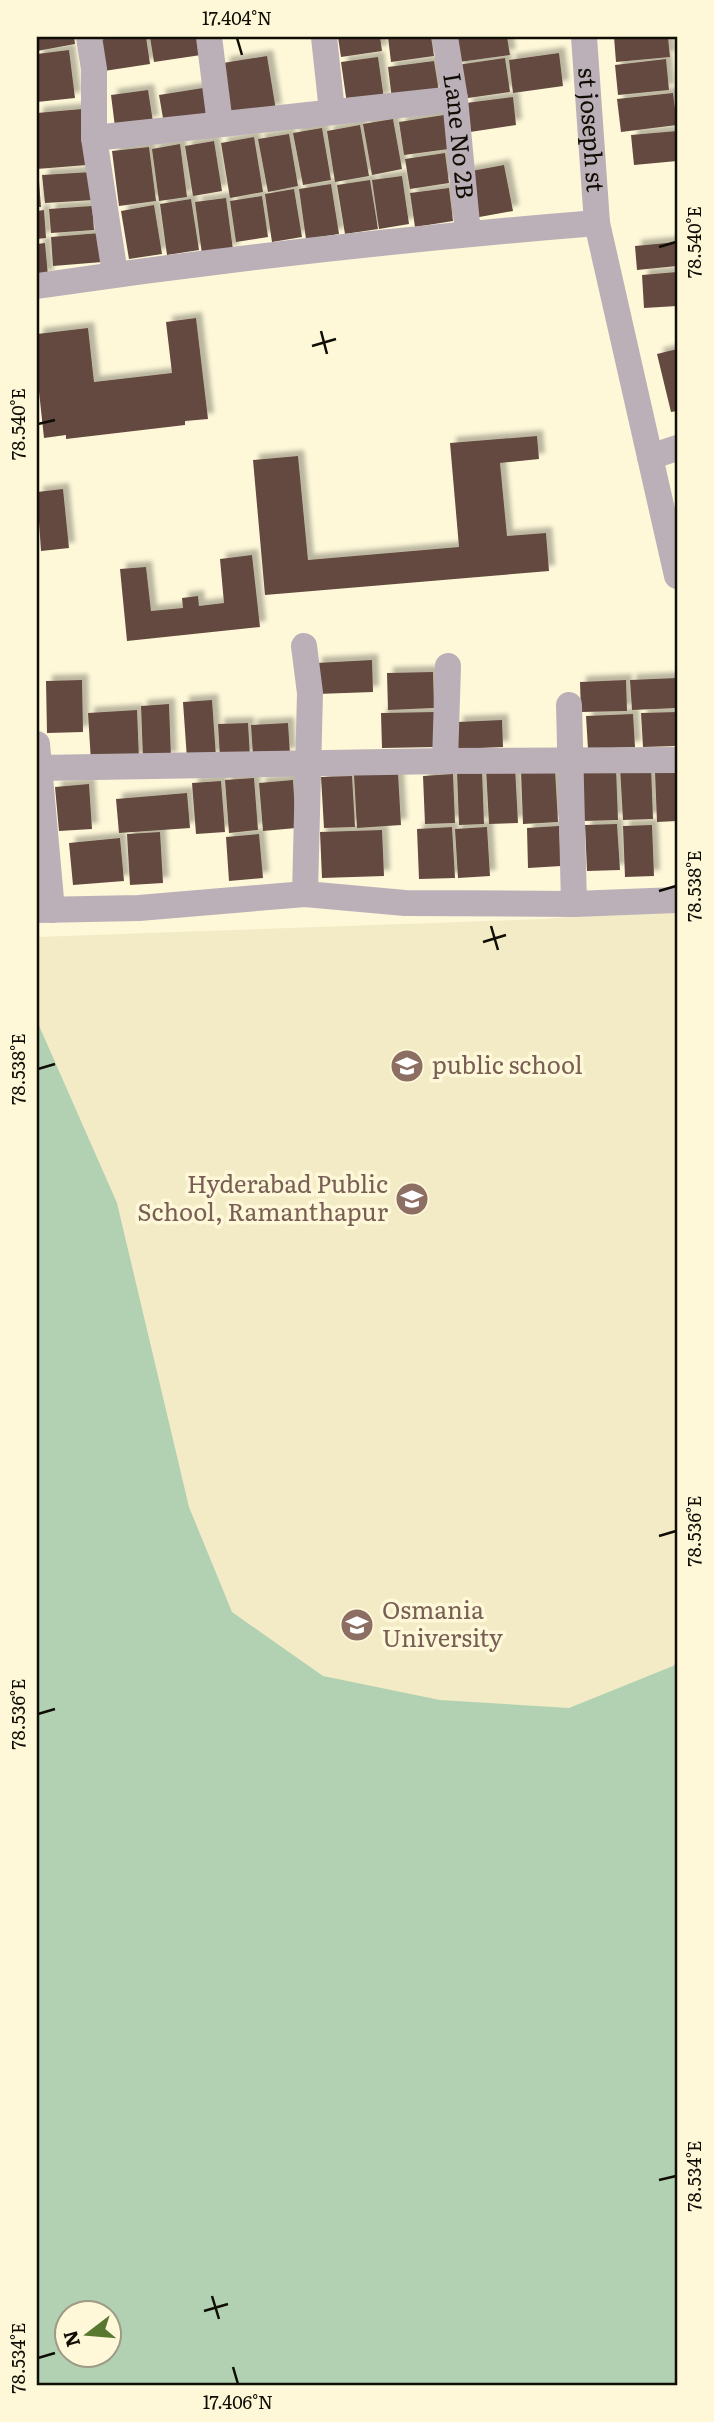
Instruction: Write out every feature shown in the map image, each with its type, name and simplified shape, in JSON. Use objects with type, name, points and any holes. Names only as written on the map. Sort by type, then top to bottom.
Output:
[{"type":"street","points":[[89,37],[94,69],[94,138],[115,274]]},
{"type":"street","points":[[209,37],[220,124]]},
{"type":"street","points":[[324,37],[332,111]]},
{"type":"street","name":"Lane No 2B","points":[[445,37],[455,99],[468,234]]},
{"type":"street","name":"st joseph st","points":[[584,37],[597,223],[677,576]]},
{"type":"street","points":[[94,138],[455,99]]},
{"type":"street","points":[[37,286],[115,274],[468,234],[597,223]]},
{"type":"street","points":[[650,457],[677,449]]},
{"type":"street","points":[[304,646],[310,693],[306,894]]},
{"type":"street","points":[[445,761],[448,666]]},
{"type":"street","points":[[569,705],[574,904]]},
{"type":"street","points":[[677,760],[307,763],[38,756],[44,910],[139,908],[306,894],[405,903],[574,904],[677,900]]},
{"type":"shaded area","name":"Osmania University","points":[[677,907],[677,2385],[37,2385],[37,937],[544,919]]},
{"type":"green space","points":[[37,1021],[117,1203],[189,1507],[232,1612],[323,1676],[440,1700],[569,1708],[673,1666],[677,1662],[677,2385],[37,2385]]},
{"type":"building","points":[[37,37],[74,37],[75,44],[37,51]]},
{"type":"building","points":[[146,37],[150,64],[104,71],[99,40]]},
{"type":"building","points":[[150,37],[198,37],[201,55],[154,62]]},
{"type":"building","points":[[338,37],[380,37],[382,51],[341,57]]},
{"type":"building","points":[[388,37],[431,37],[434,56],[391,62]]},
{"type":"building","points":[[455,37],[507,37],[510,55],[459,62]]},
{"type":"building","points":[[614,37],[668,37],[670,57],[616,62]]},
{"type":"building","points":[[69,50],[75,98],[37,102],[37,54]]},
{"type":"building","points":[[559,53],[563,86],[513,93],[509,60]]},
{"type":"building","points":[[267,56],[276,110],[232,117],[223,63]]},
{"type":"building","points":[[378,57],[384,99],[347,104],[341,62]]},
{"type":"building","points":[[505,58],[510,92],[461,99],[457,65]]},
{"type":"building","points":[[666,59],[669,90],[618,95],[615,65]]},
{"type":"building","points":[[434,61],[439,92],[392,99],[388,67]]},
{"type":"building","points":[[203,88],[207,117],[164,124],[159,95]]},
{"type":"building","points":[[148,90],[153,122],[115,127],[111,95]]},
{"type":"building","points":[[673,93],[677,125],[621,132],[617,99]]},
{"type":"building","points":[[513,97],[516,125],[470,132],[466,103]]},
{"type":"building","points":[[82,109],[87,165],[37,169],[37,113]]},
{"type":"building","points":[[444,115],[449,149],[404,155],[399,122]]},
{"type":"building","points":[[393,119],[402,169],[372,175],[363,124]]},
{"type":"building","points":[[360,125],[369,176],[335,182],[327,131]]},
{"type":"building","points":[[322,128],[331,180],[303,185],[293,133]]},
{"type":"building","points":[[677,131],[677,161],[634,165],[631,135]]},
{"type":"building","points":[[289,134],[298,186],[268,192],[258,139]]},
{"type":"building","points":[[254,137],[263,192],[230,198],[221,143]]},
{"type":"building","points":[[214,141],[222,191],[193,196],[185,146]]},
{"type":"building","points":[[180,144],[187,197],[159,201],[152,149]]},
{"type":"building","points":[[149,147],[156,201],[119,206],[112,151]]},
{"type":"building","points":[[445,153],[449,183],[410,189],[405,159]]},
{"type":"building","points":[[504,165],[513,211],[474,218],[466,172]]},
{"type":"building","points":[[92,172],[94,200],[45,203],[42,175]]},
{"type":"building","points":[[402,176],[409,224],[379,229],[372,180]]},
{"type":"building","points":[[370,180],[378,229],[345,234],[337,185]]},
{"type":"building","points":[[39,181],[41,207],[37,207]]},
{"type":"building","points":[[331,184],[339,234],[306,239],[299,189]]},
{"type":"building","points":[[449,188],[453,221],[415,227],[410,193]]},
{"type":"building","points":[[294,189],[302,237],[272,242],[265,194]]},
{"type":"building","points":[[262,196],[268,237],[236,242],[230,201]]},
{"type":"building","points":[[226,198],[233,250],[202,254],[195,202]]},
{"type":"building","points":[[191,199],[199,250],[167,255],[160,204]]},
{"type":"building","points":[[154,205],[162,254],[129,259],[121,211]]},
{"type":"building","points":[[92,206],[94,230],[51,233],[49,209]]},
{"type":"building","points":[[44,210],[46,238],[37,239],[37,211]]},
{"type":"building","points":[[100,233],[102,262],[53,266],[51,237]]},
{"type":"building","points":[[677,242],[677,266],[637,270],[635,246]]},
{"type":"building","points":[[45,243],[48,276],[37,277],[37,244]]},
{"type":"building","points":[[677,272],[677,306],[644,308],[642,275]]},
{"type":"building","points":[[196,318],[208,419],[185,421],[185,425],[66,439],[66,435],[44,438],[37,373],[37,334],[88,328],[94,382],[172,373],[166,322]]},
{"type":"building","points":[[677,349],[677,411],[671,412],[657,354]]},
{"type":"building","points":[[537,436],[539,459],[500,463],[507,536],[546,533],[549,571],[265,595],[253,460],[298,456],[308,560],[459,547],[450,443]]},
{"type":"building","points":[[63,489],[69,548],[41,551],[37,492]]},
{"type":"building","points":[[252,555],[260,627],[127,641],[120,569],[146,567],[151,611],[183,608],[182,598],[198,596],[199,606],[224,603],[220,559]]},
{"type":"building","points":[[372,660],[373,692],[317,694],[316,663]]},
{"type":"building","points":[[433,672],[434,708],[388,710],[387,673]]},
{"type":"building","points":[[677,678],[677,708],[632,710],[630,680]]},
{"type":"building","points":[[82,680],[83,732],[47,733],[46,681]]},
{"type":"building","points":[[626,680],[627,711],[581,712],[580,682]]},
{"type":"building","points":[[212,700],[216,757],[187,759],[183,702]]},
{"type":"building","points":[[169,704],[171,758],[143,759],[141,706]]},
{"type":"building","points":[[137,710],[139,759],[91,762],[88,713]]},
{"type":"building","points":[[435,712],[436,747],[382,748],[381,713]]},
{"type":"building","points":[[677,712],[677,746],[643,747],[641,713]]},
{"type":"building","points":[[633,714],[635,747],[588,749],[586,716]]},
{"type":"building","points":[[502,720],[503,747],[458,749],[457,722]]},
{"type":"building","points":[[248,723],[250,757],[220,758],[218,724]]},
{"type":"building","points":[[288,723],[290,754],[253,756],[251,725]]},
{"type":"building","points":[[515,767],[518,823],[489,824],[486,768]]},
{"type":"building","points":[[651,767],[653,819],[623,820],[620,768]]},
{"type":"building","points":[[616,768],[618,820],[583,821],[581,770]]},
{"type":"building","points":[[555,770],[558,822],[523,824],[521,771]]},
{"type":"building","points":[[482,771],[484,824],[459,825],[457,772]]},
{"type":"building","points":[[677,771],[677,821],[657,822],[655,772]]},
{"type":"building","points":[[398,773],[401,825],[357,828],[354,775]]},
{"type":"building","points":[[453,774],[455,823],[425,824],[423,776]]},
{"type":"building","points":[[352,776],[355,827],[324,828],[321,777]]},
{"type":"building","points":[[254,778],[258,830],[229,833],[225,780]]},
{"type":"building","points":[[293,780],[296,828],[263,831],[259,783]]},
{"type":"building","points":[[221,781],[225,832],[196,834],[192,783]]},
{"type":"building","points":[[89,784],[92,829],[59,831],[55,787]]},
{"type":"building","points":[[187,793],[190,828],[119,833],[116,799]]},
{"type":"building","points":[[617,824],[620,870],[587,871],[585,825]]},
{"type":"building","points":[[652,825],[654,876],[625,877],[623,826]]},
{"type":"building","points":[[559,826],[561,866],[528,868],[527,828]]},
{"type":"building","points":[[452,827],[455,878],[419,879],[417,829]]},
{"type":"building","points":[[487,827],[490,876],[458,878],[455,829]]},
{"type":"building","points":[[382,830],[384,876],[322,878],[320,832]]},
{"type":"building","points":[[160,832],[163,883],[130,885],[127,834]]},
{"type":"building","points":[[259,834],[263,878],[229,881],[226,837]]},
{"type":"building","points":[[120,838],[124,881],[73,885],[69,843]]},
{"type":"place","name":"public school","points":[[407,1066]]},
{"type":"place","name":"Hyderabad Public School, Ramanthapur","points":[[412,1199]]},
{"type":"place","name":"Osmania University","points":[[357,1625]]}]
